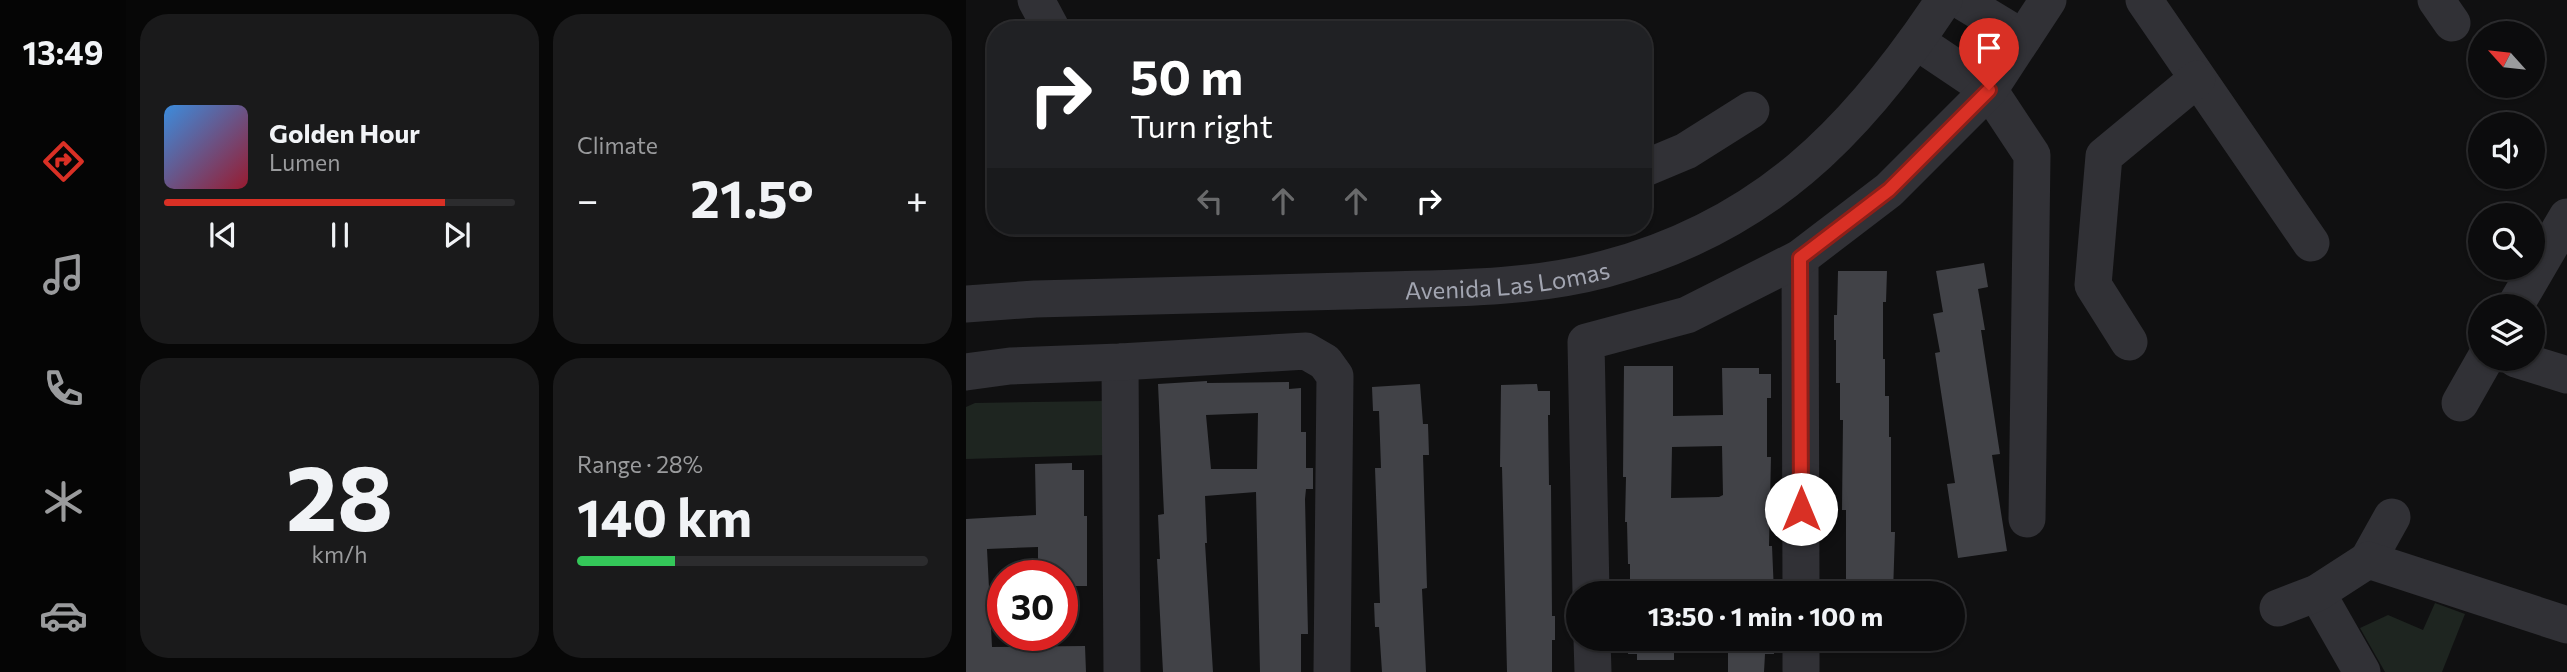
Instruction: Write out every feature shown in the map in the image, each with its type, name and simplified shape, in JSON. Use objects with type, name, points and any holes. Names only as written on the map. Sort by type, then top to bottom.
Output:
[{"type":"street","points":[[1037,0],[1048,21]]},
{"type":"street","name":"Avenida Las Lomas","points":[[966,304],[1035,299],[1500,285],[1604,269],[1705,231],[1780,186],[1839,136],[1916,41],[1944,0]]},
{"type":"street","points":[[1960,0],[2022,38]]},
{"type":"street","points":[[1591,581],[1586,342],[1687,315],[1800,258],[1889,190],[1989,90],[2048,0]]},
{"type":"street","points":[[2144,0],[2311,243]]},
{"type":"street","points":[[1916,41],[1989,90],[2032,155],[2027,519]]},
{"type":"street","points":[[2129,342],[2093,285],[2104,156],[2197,79]]},
{"type":"street","points":[[1652,165],[1686,151],[1751,110]]},
{"type":"street","points":[[2522,294],[2567,217]]},
{"type":"street","points":[[1800,258],[1801,581]]},
{"type":"street","points":[[966,372],[1010,366],[1306,351],[1325,362],[1335,376],[1332,672]]},
{"type":"street","points":[[1120,362],[1122,672]]},
{"type":"street","points":[[2545,368],[2567,375]]},
{"type":"street","points":[[2460,403],[2478,371]]},
{"type":"street","points":[[2278,608],[2317,593],[2368,560],[2392,517]]},
{"type":"street","points":[[2368,560],[2567,625]]},
{"type":"street","points":[[2317,593],[2362,672]]},
{"type":"street","points":[[1592,651],[1593,672]]},
{"type":"shaded area","points":[[1105,401],[1105,455],[966,459],[966,407],[975,403]]},
{"type":"shaded area","points":[[2435,603],[2465,614],[2442,672],[2385,672],[2360,628],[2388,615],[2423,630]]},
{"type":"building","points":[[1984,263],[1988,287],[1978,289],[1985,330],[1981,330],[2000,454],[1992,455],[2007,551],[1958,558],[1947,484],[1955,483],[1935,353],[1940,352],[1933,314],[1943,312],[1936,271]]},
{"type":"building","points":[[1838,271],[1887,271],[1886,302],[1883,302],[1883,359],[1885,396],[1889,396],[1891,437],[1891,532],[1895,532],[1893,581],[1846,581],[1846,510],[1842,510],[1843,420],[1840,420],[1840,383],[1836,383],[1834,340],[1834,315],[1837,315]]},
{"type":"building","points":[[1624,366],[1673,366],[1673,416],[1723,415],[1722,368],[1759,368],[1759,374],[1771,374],[1771,398],[1767,398],[1767,457],[1771,457],[1769,546],[1772,546],[1773,581],[1630,581],[1625,522],[1626,477],[1623,477]],"holes":[[[1722,446],[1723,495],[1671,498],[1672,447]]]},
{"type":"building","points":[[1207,381],[1289,382],[1289,389],[1301,388],[1301,432],[1306,432],[1306,468],[1313,468],[1313,489],[1306,489],[1305,499],[1308,634],[1301,634],[1301,672],[1260,672],[1256,492],[1205,496],[1205,543],[1213,672],[1163,672],[1157,559],[1160,559],[1158,515],[1164,514],[1158,384]],"holes":[[[1258,413],[1257,469],[1211,469],[1206,415]]]},
{"type":"building","points":[[1420,384],[1423,424],[1428,424],[1429,455],[1423,455],[1427,588],[1422,589],[1426,672],[1382,672],[1379,627],[1375,627],[1374,603],[1380,603],[1375,468],[1381,468],[1379,411],[1373,411],[1372,387]]},
{"type":"building","points":[[1537,384],[1538,391],[1550,391],[1549,485],[1552,616],[1555,616],[1552,672],[1507,672],[1500,467],[1501,385]]},
{"type":"building","points":[[1072,463],[1072,470],[1084,470],[1087,586],[1078,586],[1078,560],[1038,560],[1038,547],[987,549],[987,651],[1078,651],[1078,646],[1085,646],[1086,672],[966,672],[966,519],[1036,515],[1035,464]]},
{"type":"building","points":[[1628,651],[1674,651],[1674,660],[1637,660],[1637,654],[1628,654]]},
{"type":"building","points":[[1728,651],[1774,651],[1774,654],[1765,654],[1764,672],[1728,672]]},
{"type":"route","points":[[1801,509],[1800,258],[1889,190],[1989,90]]}]
